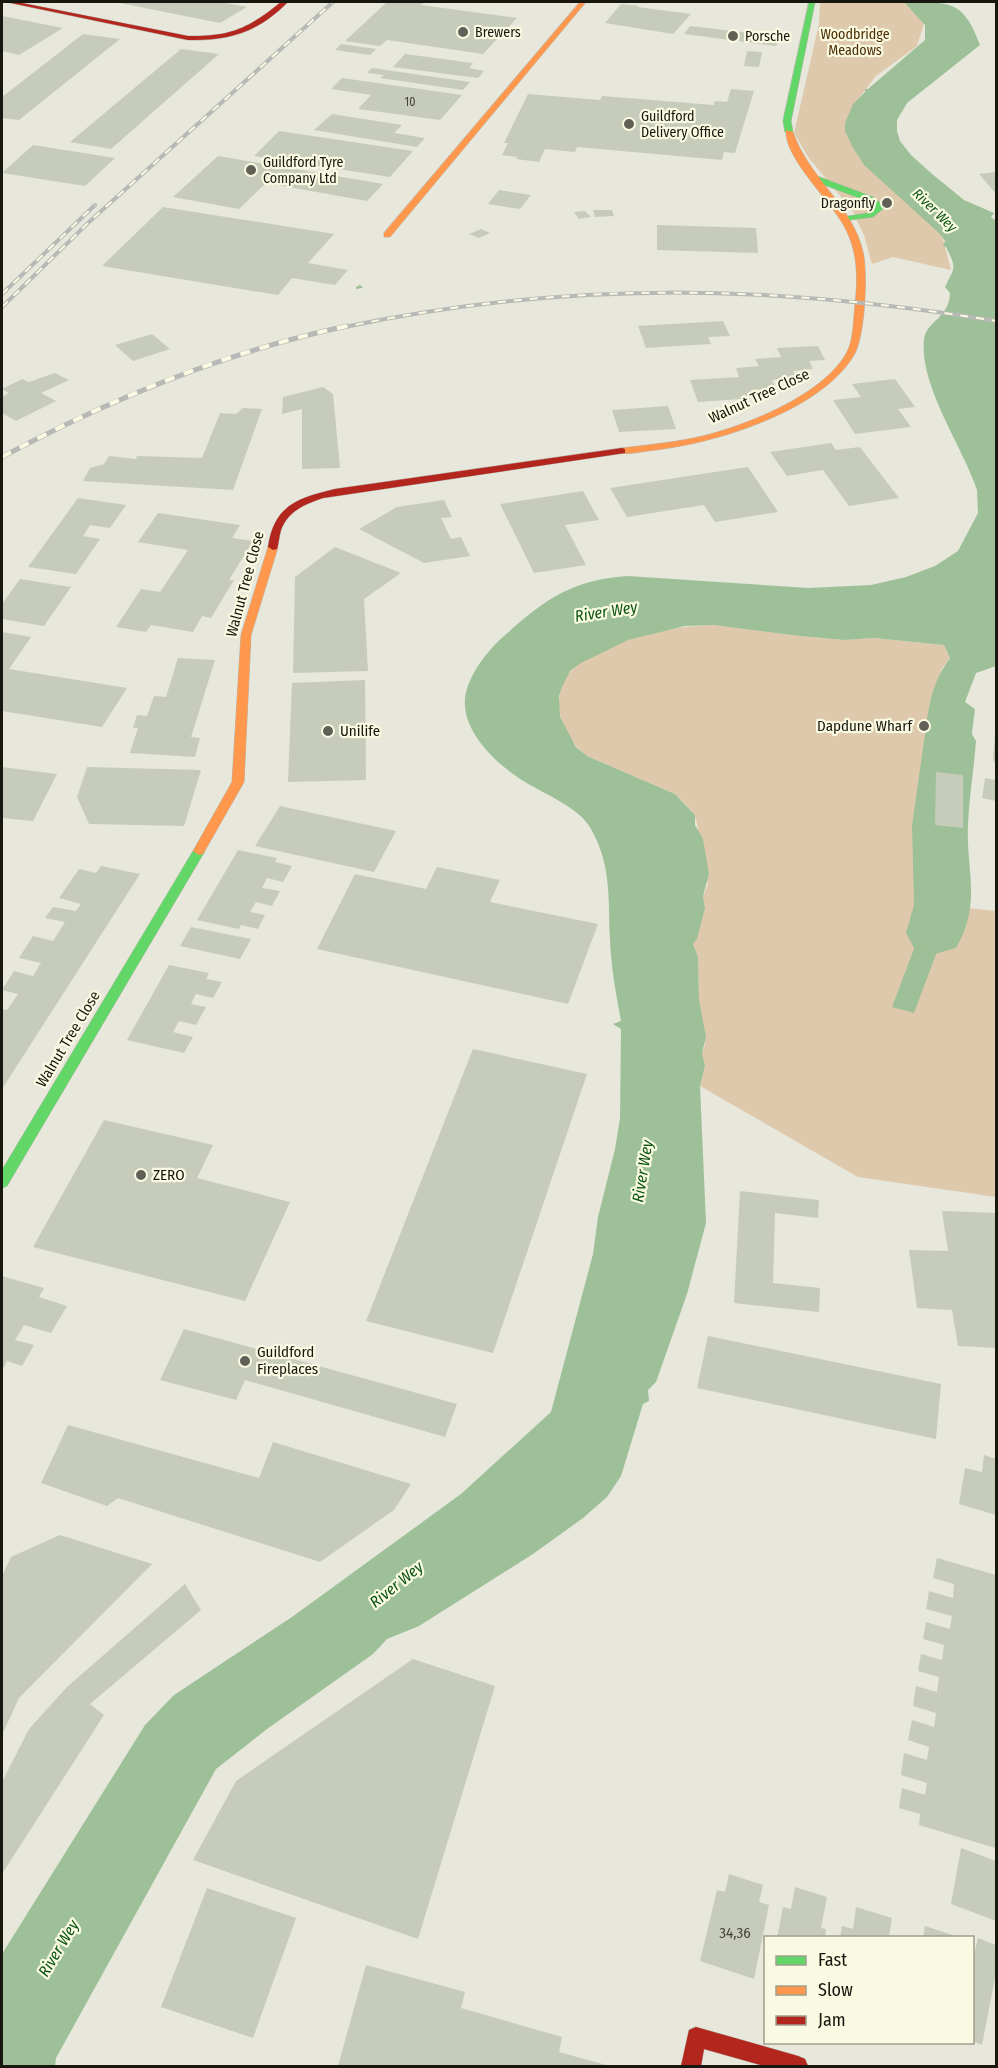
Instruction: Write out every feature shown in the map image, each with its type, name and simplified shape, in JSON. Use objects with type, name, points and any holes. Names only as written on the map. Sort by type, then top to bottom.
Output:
[{"type":"street","points":[[9,2],[188,38],[209,40],[231,38],[250,31],[285,2]]},
{"type":"street","points":[[387,235],[583,2]]},
{"type":"street","points":[[812,2],[787,121],[788,137],[814,178],[845,219],[870,215],[882,207],[870,199],[814,178]]},
{"type":"street","name":"Walnut Tree Close","points":[[2,1182],[196,857],[238,782],[246,635],[265,577],[279,522],[298,504],[335,492],[701,440],[788,404],[818,388],[839,372],[850,355],[856,338],[864,275],[860,253],[845,219]]},
{"type":"street","points":[[691,2067],[696,2037],[798,2067]]},
{"type":"green space","name":"Woodbridge Meadows","points":[[820,2],[909,2],[925,20],[917,46],[876,76],[855,103],[942,235],[951,270],[893,257],[872,264],[864,235],[852,210],[808,157],[794,133],[819,24]]},
{"type":"green space","points":[[715,625],[844,640],[874,638],[944,645],[950,658],[942,668],[922,767],[924,772],[948,775],[950,849],[927,846],[926,877],[929,897],[917,941],[944,933],[949,906],[996,911],[996,1197],[858,1177],[700,1086],[705,1066],[702,1053],[705,1045],[699,1000],[698,957],[693,944],[705,908],[703,896],[708,884],[696,819],[690,809],[675,794],[587,756],[577,747],[565,730],[560,717],[559,705],[561,689],[571,671],[601,650],[638,636],[678,628]]},
{"type":"water","name":"River Wey","points":[[904,2],[933,2],[953,7],[968,19],[980,45],[907,103],[897,120],[900,141],[911,155],[964,200],[994,213],[991,217],[996,221],[996,666],[976,673],[965,702],[975,709],[968,764],[956,765],[948,775],[925,772],[922,767],[928,710],[936,683],[950,658],[944,645],[874,638],[844,640],[714,625],[685,626],[628,640],[581,663],[570,671],[559,696],[560,717],[576,747],[587,756],[675,794],[695,815],[695,825],[703,839],[709,874],[703,896],[705,908],[697,939],[693,944],[698,957],[699,1000],[706,1037],[702,1053],[705,1066],[700,1086],[706,1223],[687,1294],[656,1382],[648,1390],[649,1401],[643,1404],[621,1476],[607,1497],[583,1518],[533,1554],[419,1626],[387,1639],[373,1654],[267,1729],[216,1769],[56,2058],[55,2066],[2,2066],[2,1954],[145,1725],[174,1695],[292,1617],[461,1494],[551,1412],[593,1254],[598,1217],[615,1149],[620,1118],[621,1029],[613,1024],[621,1021],[611,960],[608,883],[603,856],[586,821],[561,802],[505,768],[478,740],[467,718],[465,706],[465,696],[477,668],[497,643],[532,612],[560,594],[590,582],[627,576],[808,588],[871,585],[906,577],[935,566],[958,551],[978,513],[977,490],[935,396],[924,357],[926,333],[949,302],[950,293],[945,287],[953,271],[952,260],[946,247],[943,246],[945,241],[940,234],[864,165],[845,131],[845,123],[853,104],[865,92],[865,89],[868,89],[925,40],[925,25]]},
{"type":"water","points":[[926,846],[950,849],[949,906],[944,933],[914,1013],[892,1007],[927,909],[929,897],[926,877]]},
{"type":"building","points":[[115,2],[221,2],[247,7],[220,23]]},
{"type":"building","points":[[387,2],[425,2],[421,5],[517,18],[483,54],[387,40],[380,46],[345,41]]},
{"type":"building","points":[[621,4],[691,14],[673,34],[605,23]]},
{"type":"building","points":[[2,16],[63,28],[19,55],[2,51]]},
{"type":"building","name":"Porsche","points":[[690,26],[782,37],[776,46],[684,34]]},
{"type":"building","points":[[83,34],[120,39],[19,120],[2,118],[2,97]]},
{"type":"building","points":[[341,44],[376,49],[370,55],[335,50]]},
{"type":"building","points":[[181,49],[219,54],[111,149],[70,142]]},
{"type":"building","points":[[747,51],[762,52],[759,67],[744,66]]},
{"type":"building","points":[[405,54],[473,63],[469,68],[484,71],[478,78],[393,67]]},
{"type":"building","points":[[372,68],[470,82],[463,90],[380,78],[384,75],[367,73]]},
{"type":"building","points":[[342,78],[462,95],[440,120],[358,109],[371,95],[331,89]]},
{"type":"building","name":"Guildford Delivery Office","points":[[731,89],[754,91],[735,153],[724,152],[722,160],[577,147],[575,152],[545,149],[539,162],[502,155],[508,143],[504,143],[528,94],[600,100],[602,96],[714,105],[715,101],[727,102]]},
{"type":"building","points":[[332,114],[402,125],[394,133],[425,138],[417,147],[314,130]]},
{"type":"building","points":[[279,131],[413,151],[390,177],[254,156]]},
{"type":"building","points":[[33,145],[115,158],[85,186],[2,173]]},
{"type":"building","name":"Guildford Tyre Company Ltd","points":[[218,156],[383,184],[367,201],[266,183],[239,209],[173,197]]},
{"type":"building","points":[[996,172],[996,194],[979,174]]},
{"type":"building","points":[[499,190],[531,195],[520,209],[488,204]]},
{"type":"building","points":[[163,207],[334,234],[308,263],[348,270],[335,285],[292,278],[278,295],[102,266]]},
{"type":"building","points":[[593,210],[612,210],[614,216],[595,217]]},
{"type":"building","points":[[585,211],[591,217],[579,219],[574,212]]},
{"type":"building","points":[[657,225],[756,228],[758,253],[657,250]]},
{"type":"building","points":[[481,229],[490,233],[479,238],[469,234]]},
{"type":"building","points":[[723,321],[730,336],[708,337],[711,344],[646,348],[638,326]]},
{"type":"building","points":[[152,334],[170,349],[133,361],[115,345]]},
{"type":"building","points":[[818,346],[825,360],[809,361],[813,369],[793,371],[797,378],[772,380],[776,389],[751,390],[755,398],[698,402],[690,380],[739,377],[736,368],[759,366],[755,359],[781,357],[777,348]]},
{"type":"building","points":[[55,373],[69,380],[41,393],[56,401],[16,421],[2,413],[2,397],[9,393],[2,389],[22,379],[29,382]]},
{"type":"building","points":[[895,379],[915,407],[898,409],[911,427],[855,434],[833,400],[861,397],[852,384]]},
{"type":"building","points":[[323,387],[333,394],[340,468],[302,469],[302,409],[282,414],[283,397]]},
{"type":"building","points":[[668,406],[676,429],[619,432],[612,410]]},
{"type":"building","points":[[243,408],[262,409],[233,490],[83,481],[90,468],[104,464],[109,456],[136,459],[137,456],[202,458],[220,413],[236,414]]},
{"type":"building","points":[[831,443],[836,450],[860,447],[899,498],[849,506],[823,470],[787,476],[770,452]]},
{"type":"building","points":[[748,467],[778,512],[715,522],[704,505],[627,517],[610,488]]},
{"type":"building","points":[[583,491],[599,520],[565,525],[586,565],[534,573],[500,504]]},
{"type":"building","points":[[78,498],[126,505],[110,528],[90,525],[83,536],[100,539],[76,574],[28,567]]},
{"type":"building","points":[[444,500],[452,517],[441,518],[451,539],[461,537],[470,556],[424,563],[359,529],[397,507]]},
{"type":"building","points":[[158,513],[240,525],[232,538],[253,541],[229,580],[234,580],[211,618],[202,616],[193,632],[151,625],[146,632],[116,627],[141,589],[160,592],[188,550],[138,542]]},
{"type":"building","points":[[335,547],[401,573],[364,599],[368,671],[293,673],[295,577]]},
{"type":"building","points":[[20,579],[71,587],[44,626],[2,619],[2,604]]},
{"type":"building","points":[[2,632],[31,637],[9,669],[127,688],[102,727],[2,711]]},
{"type":"building","points":[[178,658],[215,660],[191,737],[200,738],[195,757],[130,753],[138,728],[133,728],[137,715],[147,716],[154,696],[166,697]]},
{"type":"building","name":"Unilife","points":[[365,680],[366,780],[288,782],[292,683]]},
{"type":"building","points":[[996,731],[996,766],[993,759]]},
{"type":"building","points":[[2,767],[57,774],[33,821],[2,818]]},
{"type":"building","points":[[87,767],[201,770],[184,826],[89,824],[77,797]]},
{"type":"building","points":[[936,772],[963,775],[963,828],[935,825]]},
{"type":"building","points":[[985,778],[996,780],[996,801],[982,798]]},
{"type":"building","points":[[280,806],[396,831],[374,872],[255,846]]},
{"type":"building","points":[[238,850],[277,858],[275,862],[292,866],[283,882],[267,878],[262,888],[280,891],[272,906],[256,902],[250,912],[265,915],[258,929],[241,925],[239,929],[197,920]]},
{"type":"building","points":[[101,866],[140,874],[2,1089],[2,1009],[7,1010],[18,994],[2,990],[14,971],[33,976],[41,963],[19,958],[33,936],[53,941],[65,922],[45,918],[53,907],[76,911],[81,904],[59,898],[79,869],[96,873]]},
{"type":"building","points":[[437,867],[500,880],[490,902],[598,924],[568,1004],[317,949],[355,874],[426,889]]},
{"type":"building","points":[[191,927],[251,939],[240,959],[180,946]]},
{"type":"building","points":[[169,965],[209,973],[206,979],[222,982],[213,998],[196,994],[191,1004],[206,1007],[196,1025],[179,1021],[173,1032],[193,1037],[184,1053],[127,1040]]},
{"type":"building","points":[[473,1049],[587,1074],[493,1353],[366,1321]]},
{"type":"building","points":[[104,1120],[213,1145],[197,1178],[290,1202],[245,1301],[33,1247]]},
{"type":"building","points":[[740,1191],[819,1200],[818,1218],[775,1213],[773,1283],[820,1288],[819,1312],[734,1303]]},
{"type":"building","points":[[942,1211],[996,1213],[996,1348],[958,1346],[952,1310],[917,1308],[909,1250],[948,1251]]},
{"type":"building","points":[[2,1276],[44,1288],[39,1297],[67,1306],[51,1333],[24,1325],[15,1340],[34,1345],[22,1366],[7,1361],[2,1370]]},
{"type":"building","points":[[184,1329],[457,1404],[445,1437],[245,1380],[236,1400],[160,1380]]},
{"type":"building","points":[[708,1336],[941,1384],[936,1439],[697,1388]]},
{"type":"building","points":[[68,1425],[259,1478],[273,1442],[411,1484],[394,1510],[320,1562],[118,1498],[107,1506],[41,1483]]},
{"type":"building","points":[[984,1455],[996,1459],[996,1515],[959,1504],[965,1468],[982,1472]]},
{"type":"building","points":[[60,1535],[152,1564],[19,1698],[2,1735],[2,1576],[11,1557]]},
{"type":"building","points":[[937,1558],[996,1575],[995,1848],[919,1825],[920,1814],[899,1808],[902,1788],[925,1795],[927,1783],[901,1775],[904,1753],[927,1760],[929,1747],[908,1740],[912,1720],[934,1727],[936,1713],[913,1706],[916,1686],[937,1692],[939,1677],[918,1671],[921,1654],[942,1660],[944,1645],[923,1639],[926,1622],[950,1629],[952,1616],[926,1609],[929,1591],[953,1598],[954,1584],[933,1578]]},
{"type":"building","points":[[185,1584],[201,1610],[90,1704],[104,1715],[2,1874],[2,1782],[29,1729],[67,1687]]},
{"type":"building","points":[[413,1659],[495,1686],[418,1939],[193,1860],[236,1781]]},
{"type":"building","points":[[961,1848],[996,1861],[996,1921],[951,1904]]},
{"type":"building","points":[[729,1874],[763,1885],[759,1902],[769,1905],[754,1979],[700,1961],[717,1890],[725,1892]]},
{"type":"building","points":[[795,1887],[827,1897],[821,1928],[826,1929],[825,1936],[777,1936],[783,1907],[791,1909]]},
{"type":"building","points":[[207,1888],[296,1918],[253,2038],[161,2007]]},
{"type":"building","points":[[856,1907],[892,1918],[889,1936],[840,1936],[842,1926],[853,1929]]},
{"type":"building","points":[[925,1926],[953,1935],[953,1936],[923,1936]]},
{"type":"building","points":[[978,1938],[996,1945],[996,1973],[982,2045],[974,2042],[974,1955]]},
{"type":"building","points":[[366,1965],[465,1992],[461,2008],[562,2037],[559,2052],[606,2066],[338,2066]]},
{"type":"waterway","name":"Dapdune Wharf","points":[[935,933],[943,905],[940,826],[950,741]]},
{"type":"railway","points":[[2,307],[88,223],[333,2]]},
{"type":"railway","points":[[2,294],[95,205]]},
{"type":"railway","points":[[340,328],[424,312],[506,301],[587,295],[668,293],[748,294],[830,300],[996,321]]},
{"type":"railway","points":[[2,457],[85,415],[170,379],[257,349],[347,326]]},
{"type":"traffic: fast","points":[[789,132],[787,121],[812,2]]},
{"type":"traffic: fast","points":[[814,178],[870,199],[881,207],[870,215],[845,219]]},
{"type":"traffic: fast","points":[[2,1182],[199,851]]},
{"type":"traffic: slow","points":[[387,235],[583,2]]},
{"type":"traffic: slow","points":[[622,451],[673,445],[742,427],[805,396],[839,370],[850,355],[856,337],[861,289],[858,247],[840,212],[801,161],[789,132]]},
{"type":"traffic: slow","points":[[199,851],[238,782],[246,635],[273,547]]},
{"type":"traffic: jam","points":[[9,2],[188,38],[219,37],[241,32],[261,21],[285,2]]},
{"type":"traffic: jam","points":[[273,547],[277,530],[288,511],[319,496],[622,451]]},
{"type":"traffic: jam","points":[[691,2066],[696,2037],[798,2066]]},
{"type":"place","name":"Brewers","points":[[463,32]]},
{"type":"place","name":"Porsche","points":[[733,36]]},
{"type":"place","name":"Guildford Delivery Office","points":[[629,124]]},
{"type":"place","name":"Guildford Tyre Company Ltd","points":[[251,170]]},
{"type":"place","name":"Dragonfly","points":[[887,203]]},
{"type":"place","name":"Dapdune Wharf","points":[[924,726]]},
{"type":"place","name":"Unilife","points":[[328,731]]},
{"type":"place","name":"ZERO","points":[[141,1175]]},
{"type":"place","name":"Guildford Fireplaces","points":[[245,1361]]}]
